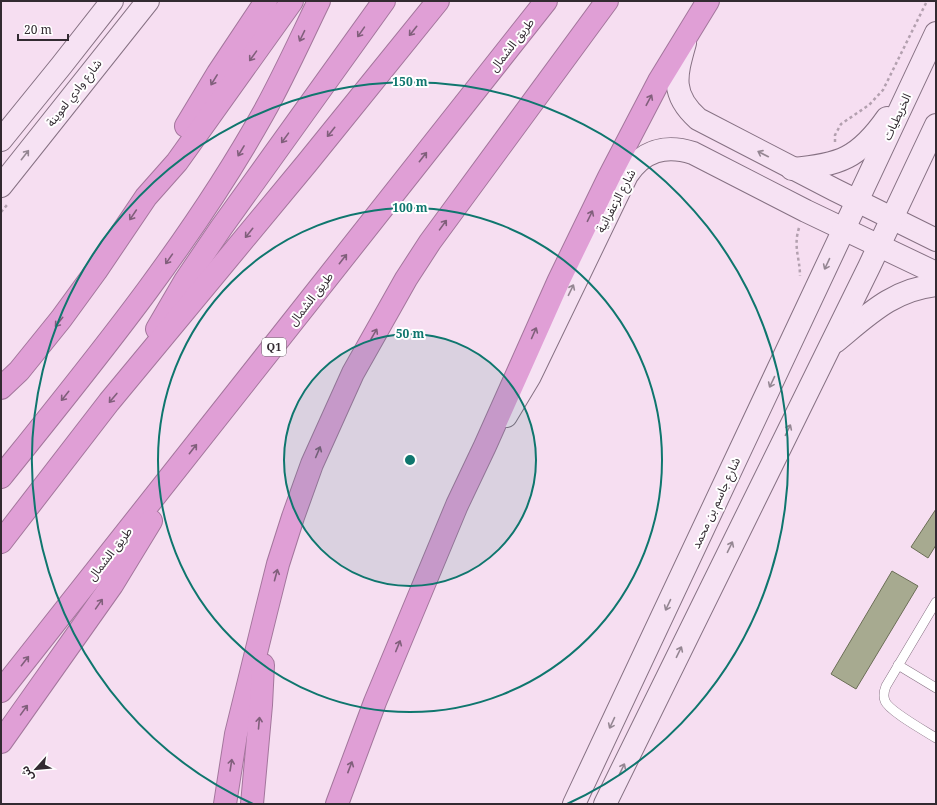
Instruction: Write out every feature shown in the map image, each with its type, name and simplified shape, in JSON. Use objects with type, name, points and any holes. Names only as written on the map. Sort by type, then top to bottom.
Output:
[{"type":"highway","points":[[1,388],[19,371],[61,319],[100,265],[146,197],[214,80],[266,1]]},
{"type":"highway","points":[[146,197],[177,162],[292,1]]},
{"type":"highway","points":[[1,477],[80,378],[159,274],[218,188],[265,112],[319,1]]},
{"type":"highway","points":[[135,372],[158,327],[189,275],[384,1]]},
{"type":"highway","points":[[1,542],[109,402],[438,1]]},
{"type":"highway","name":"طريق الشمال","points":[[1,691],[546,1]]},
{"type":"highway","points":[[225,804],[236,734],[278,564],[312,464],[338,406],[372,338],[406,279],[430,242],[607,1]]},
{"type":"highway","points":[[337,804],[375,702],[457,505],[485,446],[510,386],[605,184],[660,81],[708,1]]},
{"type":"highway","points":[[1,742],[112,585],[151,522],[177,470]]},
{"type":"highway","points":[[252,804],[261,704],[266,612]]},
{"type":"main road","points":[[1,140],[112,1]]},
{"type":"main road","name":"شارع وادي لعوينة","points":[[1,186],[148,1]]},
{"type":"main road","name":"الخريطيات","points":[[857,201],[936,33]]},
{"type":"main road","points":[[687,36],[678,66],[677,76],[680,95],[690,113],[706,125],[936,240]]},
{"type":"main road","points":[[792,169],[820,166],[839,161],[861,148],[870,140],[917,74]]},
{"type":"main road","points":[[605,804],[936,127]]},
{"type":"main road","name":"شارع الزعفرانية","points":[[485,446],[505,418],[530,376],[627,175],[632,167],[647,155],[656,151],[674,149],[693,153],[806,211],[936,273]]},
{"type":"main road","name":"شارع جاسم بن محمد","points":[[574,804],[857,201]]},
{"type":"main road","points":[[830,346],[882,304],[893,297],[915,288],[936,285]]},
{"type":"lane","points":[[936,602],[886,686],[884,695],[887,704],[936,738]]},
{"type":"lane","points":[[898,666],[936,688]]},
{"type":"path","points":[[839,161],[836,153],[835,142],[835,135],[838,128],[846,120],[869,105],[879,95],[886,84],[926,1]]},
{"type":"building","points":[[936,509],[936,545],[928,558],[911,547]]},
{"type":"building","points":[[892,571],[918,586],[856,689],[831,674]]}]
